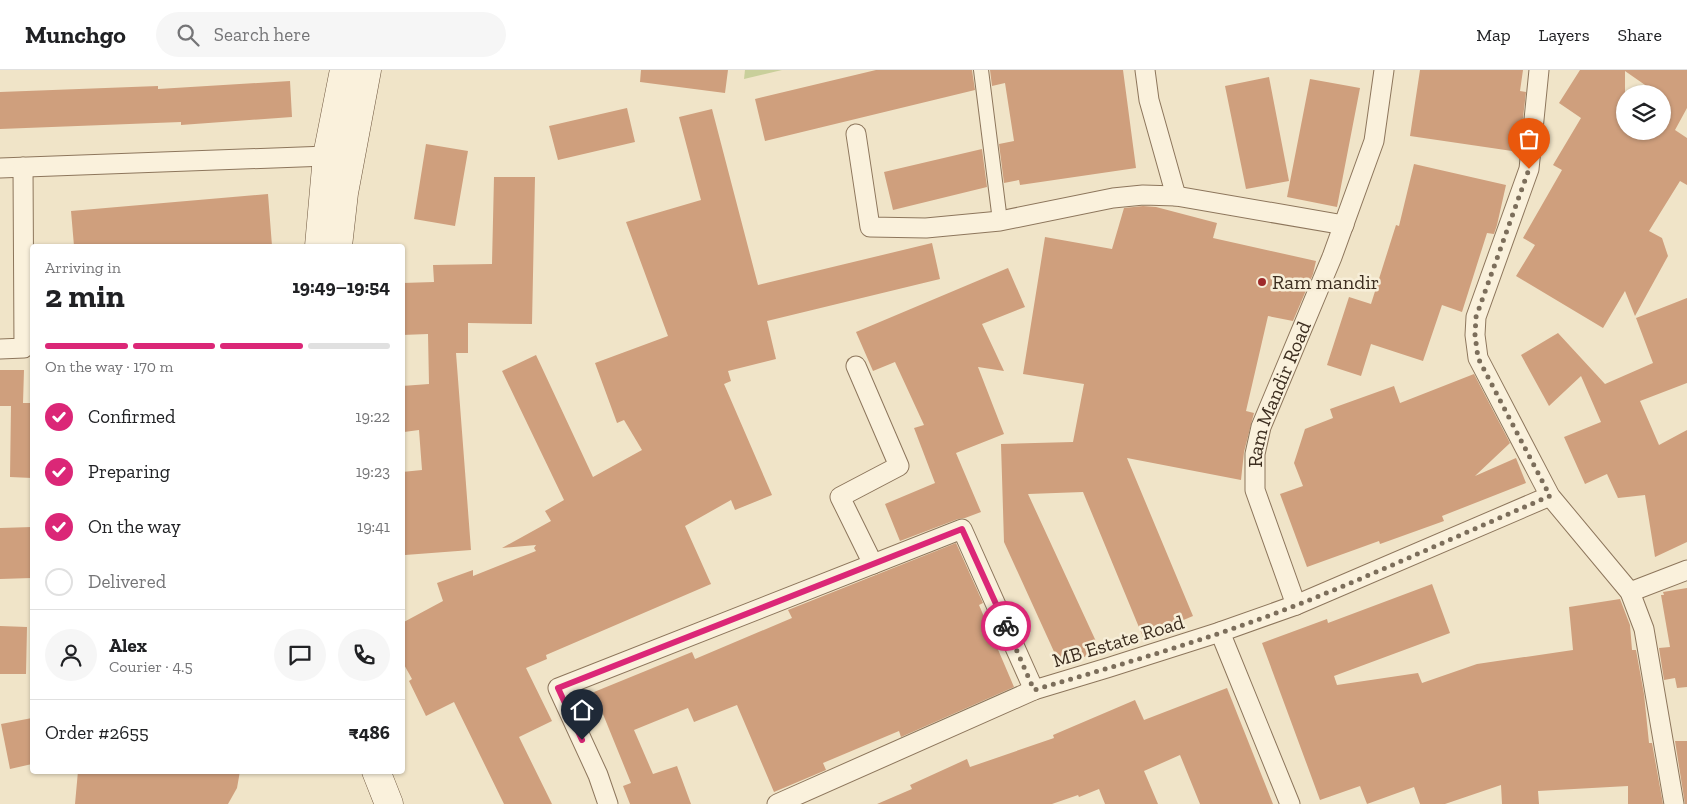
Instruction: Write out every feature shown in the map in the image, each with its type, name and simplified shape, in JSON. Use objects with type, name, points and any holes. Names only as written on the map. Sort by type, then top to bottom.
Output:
[{"type":"main road","points":[[338,244],[338,160],[344,70]]},
{"type":"main road","points":[[319,244],[338,160],[367,70]]},
{"type":"main road","points":[[377,774],[389,804]]},
{"type":"street","points":[[981,70],[1000,221]]},
{"type":"street","points":[[1145,70],[1149,100],[1176,196]]},
{"type":"street","name":"Ram Mandir Road","points":[[1296,605],[1255,490],[1255,454],[1260,427],[1332,257],[1374,141],[1384,70]]},
{"type":"street","points":[[1539,70],[1529,169],[1476,317],[1475,335],[1478,358],[1550,496],[1630,592],[1644,629],[1674,804]]},
{"type":"street","points":[[856,134],[870,227],[926,228],[1000,221],[1113,198],[1143,195],[1176,196],[1344,225]]},
{"type":"street","points":[[0,168],[338,160]]},
{"type":"street","points":[[0,349],[24,348],[23,167]]},
{"type":"street","points":[[856,366],[899,466],[840,497],[873,564]]},
{"type":"street","name":"MB Estate Road","points":[[777,804],[1034,690],[1220,632],[1296,605],[1550,496]]},
{"type":"street","points":[[608,804],[598,775],[558,688],[962,529],[1034,690]]},
{"type":"street","points":[[1630,592],[1687,570]]},
{"type":"street","points":[[1220,632],[1290,804]]},
{"type":"green space","points":[[745,70],[782,70],[744,79]]},
{"type":"building","points":[[641,70],[728,70],[725,93],[640,82]]},
{"type":"building","points":[[876,70],[972,70],[975,90],[765,141],[755,99]]},
{"type":"building","points":[[990,70],[1123,70],[1136,168],[1020,185],[1019,180],[1004,183],[999,144],[1014,141],[1005,83],[992,86]]},
{"type":"building","points":[[1420,70],[1523,70],[1520,91],[1526,92],[1519,152],[1410,136]]},
{"type":"building","points":[[1580,70],[1687,70],[1687,108],[1675,130],[1687,138],[1687,185],[1680,181],[1649,231],[1662,238],[1668,256],[1635,316],[1625,291],[1603,328],[1516,276],[1535,245],[1523,238],[1562,170],[1553,165],[1581,118],[1559,103]]},
{"type":"building","points":[[1269,77],[1289,181],[1246,189],[1225,86]]},
{"type":"building","points":[[1310,79],[1360,88],[1337,207],[1287,197]]},
{"type":"building","points":[[290,81],[292,117],[181,125],[181,122],[0,129],[0,92],[158,86],[158,89]]},
{"type":"building","points":[[627,108],[635,142],[558,160],[549,126]]},
{"type":"building","points":[[712,109],[758,285],[932,243],[940,279],[767,321],[776,359],[728,371],[731,381],[724,384],[772,495],[735,510],[731,500],[685,526],[711,584],[546,655],[547,659],[526,668],[552,721],[519,737],[552,804],[504,804],[454,702],[426,716],[409,681],[412,679],[405,666],[405,621],[443,601],[437,583],[473,570],[473,576],[536,551],[534,548],[536,545],[502,548],[551,521],[545,511],[564,500],[502,371],[536,355],[593,477],[642,450],[624,420],[617,423],[595,363],[668,336],[626,222],[701,200],[679,117]]},
{"type":"building","points":[[426,144],[468,151],[455,226],[414,219]]},
{"type":"building","points":[[982,149],[987,187],[893,210],[884,172]]},
{"type":"building","points":[[1414,164],[1506,185],[1494,234],[1487,233],[1462,312],[1442,305],[1423,361],[1371,344],[1361,376],[1327,365],[1349,297],[1371,304],[1396,225],[1399,226]]},
{"type":"building","points":[[494,177],[535,177],[532,324],[468,323],[468,353],[456,353],[471,550],[405,555],[405,472],[422,470],[419,430],[405,432],[405,386],[429,384],[428,334],[405,335],[405,283],[434,282],[433,265],[492,264]]},
{"type":"building","points":[[268,194],[272,244],[74,244],[71,211]]},
{"type":"building","points":[[1156,207],[1217,223],[1213,238],[1316,261],[1313,274],[1293,321],[1268,316],[1246,411],[1254,413],[1244,452],[1241,480],[1127,458],[1193,616],[1143,637],[1083,492],[1028,494],[1100,650],[1061,667],[1004,542],[1001,444],[1073,442],[1084,384],[1023,374],[1045,237],[1112,249],[1124,208]]},
{"type":"building","points":[[1008,268],[1025,307],[982,324],[1004,371],[978,367],[1004,434],[956,453],[981,512],[900,541],[885,504],[935,483],[914,428],[924,425],[895,362],[873,371],[856,332]]},
{"type":"building","points":[[1687,298],[1687,383],[1640,401],[1659,445],[1687,430],[1687,542],[1655,557],[1645,495],[1618,498],[1607,474],[1585,484],[1564,437],[1601,422],[1581,376],[1549,406],[1521,355],[1558,333],[1605,384],[1653,363],[1636,318]]},
{"type":"building","points":[[0,370],[24,370],[23,403],[30,403],[30,478],[10,477],[11,406],[0,406]]},
{"type":"building","points":[[1474,374],[1510,443],[1475,476],[1516,458],[1526,483],[1442,516],[1444,521],[1380,544],[1379,541],[1307,567],[1280,494],[1303,486],[1294,463],[1305,429],[1333,418],[1330,409],[1394,386],[1400,403]]},
{"type":"building","points":[[30,527],[30,578],[0,579],[0,528]]},
{"type":"building","points":[[956,543],[983,603],[979,605],[1014,687],[901,737],[899,731],[823,763],[826,770],[774,792],[737,705],[694,722],[688,708],[634,730],[653,774],[677,766],[691,804],[630,804],[623,786],[631,783],[594,692],[692,652],[695,659],[792,618],[788,610]]},
{"type":"building","points":[[1432,584],[1450,633],[1334,676],[1337,685],[1418,673],[1422,683],[1477,664],[1573,650],[1569,607],[1620,599],[1630,625],[1632,650],[1636,650],[1644,694],[1649,743],[1652,743],[1663,804],[1628,804],[1628,786],[1538,791],[1539,804],[1502,804],[1501,785],[1445,804],[1420,804],[1414,787],[1367,804],[1360,786],[1320,800],[1262,643],[1327,619],[1328,623]]},
{"type":"building","points":[[1687,588],[1687,687],[1677,688],[1675,678],[1664,680],[1659,648],[1670,647],[1661,595],[1664,595],[1663,592]]},
{"type":"building","points":[[0,626],[27,627],[26,674],[0,674]]},
{"type":"building","points":[[1227,688],[1273,804],[1200,804],[1180,755],[1144,771],[1158,804],[1105,804],[1099,789],[1079,797],[1078,795],[1052,804],[877,804],[912,789],[910,785],[967,759],[970,767],[1054,738],[1053,735],[1135,700],[1144,720]]},
{"type":"building","points":[[30,718],[30,764],[10,769],[1,724]]},
{"type":"building","points":[[1675,741],[1687,741],[1687,804],[1685,804]]},
{"type":"building","points":[[78,774],[239,774],[237,788],[228,804],[75,804]]},
{"type":"way so far","points":[[1006,626],[1034,690],[1220,632],[1296,605],[1550,496],[1478,358],[1475,335],[1476,317],[1529,169]]},
{"type":"place","name":"Ram mandir","points":[[1262,282]]},
{"type":"route","points":[[582,740],[558,688],[962,529],[1006,626]]}]
